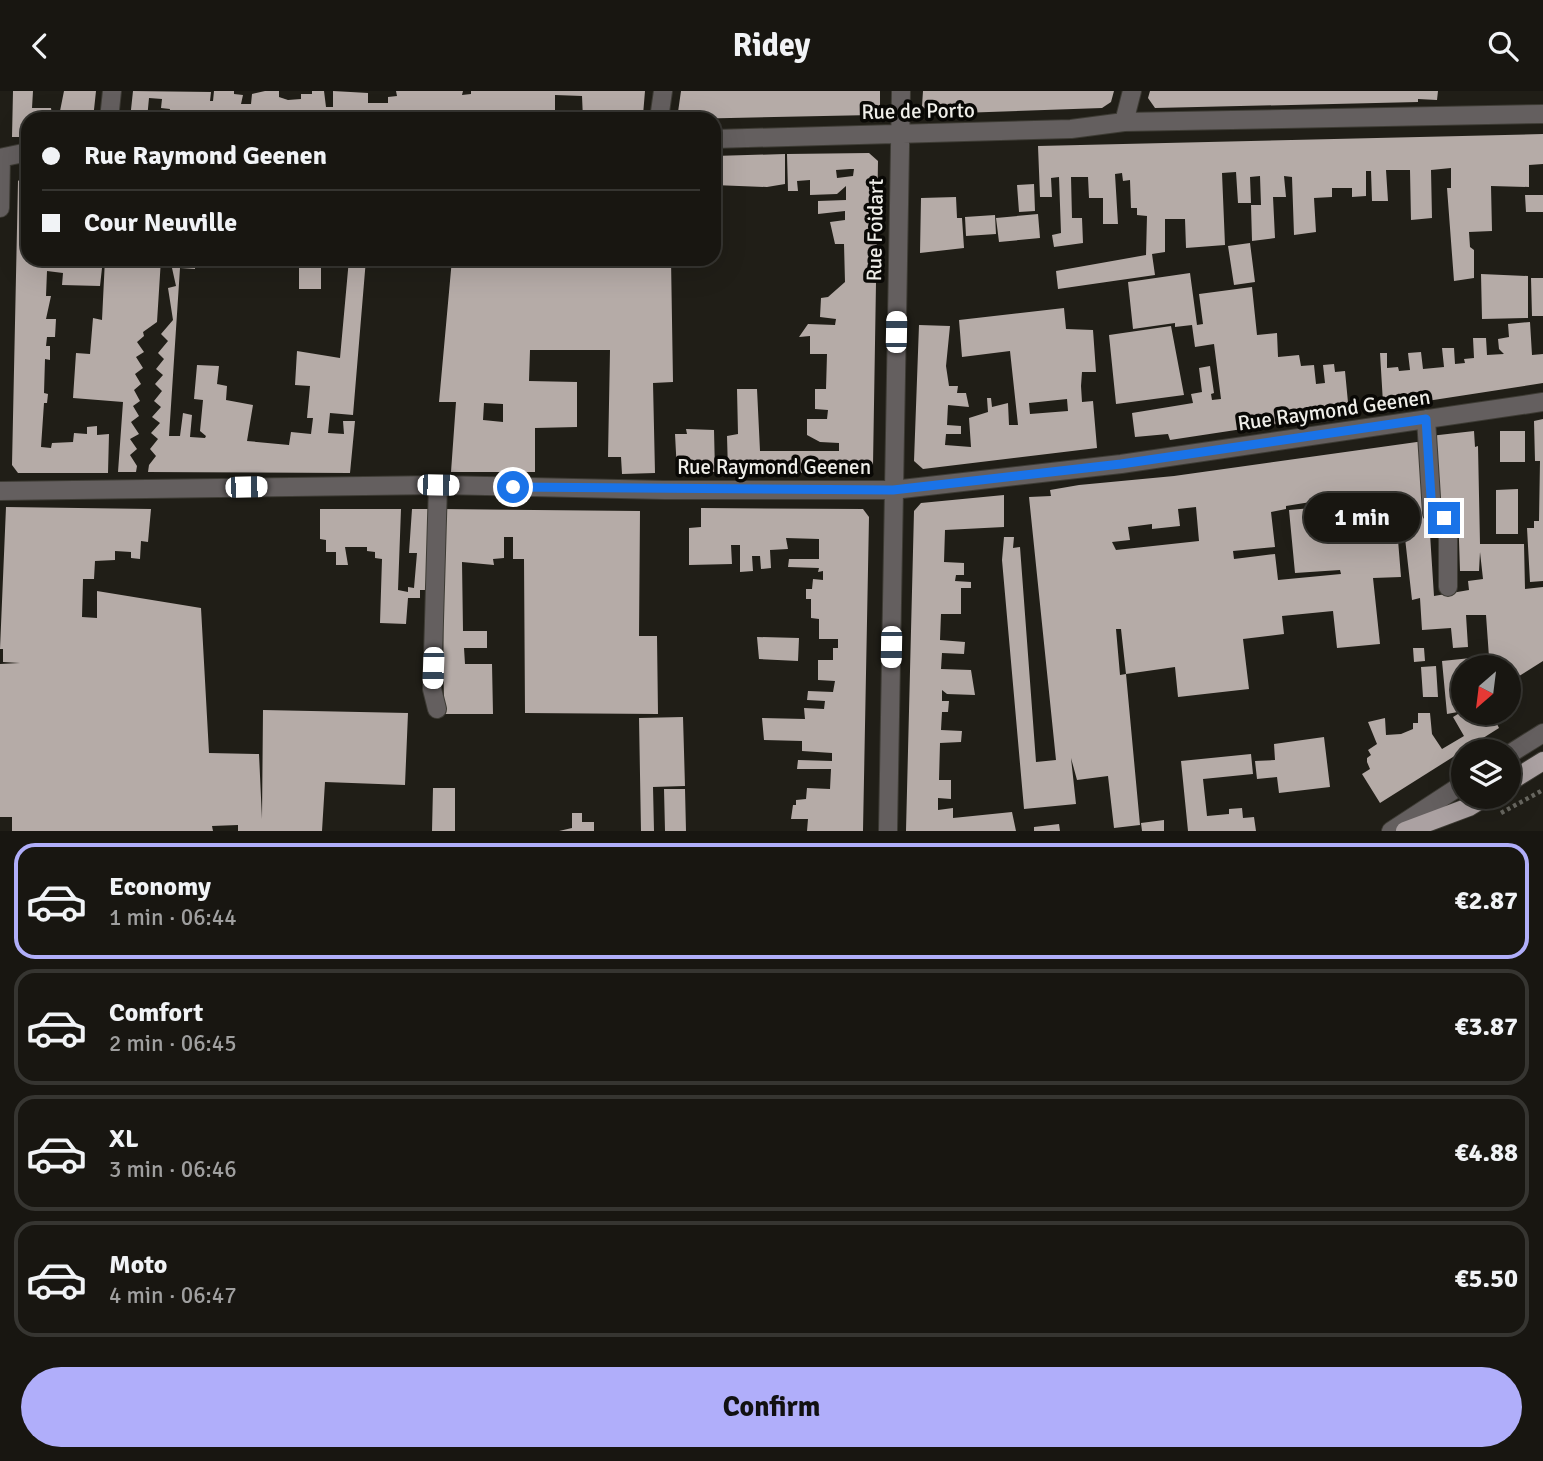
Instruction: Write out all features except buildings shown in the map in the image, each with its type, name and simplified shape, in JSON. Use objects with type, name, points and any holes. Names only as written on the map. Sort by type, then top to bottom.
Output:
[{"type":"main road","points":[[1521,775],[1543,761]]},
{"type":"main road","points":[[1405,831],[1464,809]]},
{"type":"street","points":[[110,112],[112,91]]},
{"type":"street","points":[[660,112],[663,91]]},
{"type":"street","name":"Rue Foidart","points":[[888,831],[901,91]]},
{"type":"street","points":[[1124,122],[1132,91]]},
{"type":"street","name":"Rue de Porto","points":[[721,139],[1071,129],[1124,122],[1543,114]]},
{"type":"street","points":[[0,208],[0,158],[21,154]]},
{"type":"street","name":"Rue Raymond Geenen","points":[[0,491],[438,485],[664,490],[893,490],[1121,464],[1543,402]]},
{"type":"street","points":[[1426,419],[1432,513],[1448,522],[1448,587]]},
{"type":"street","points":[[437,709],[432,689],[438,485]]},
{"type":"street","points":[[1521,747],[1543,733]]},
{"type":"street","points":[[1391,831],[1451,792]]},
{"type":"path","points":[[1489,819],[1543,790]]},
{"type":"route","points":[[513,487],[893,490],[1121,464],[1426,419],[1432,513],[1444,518]]}]
